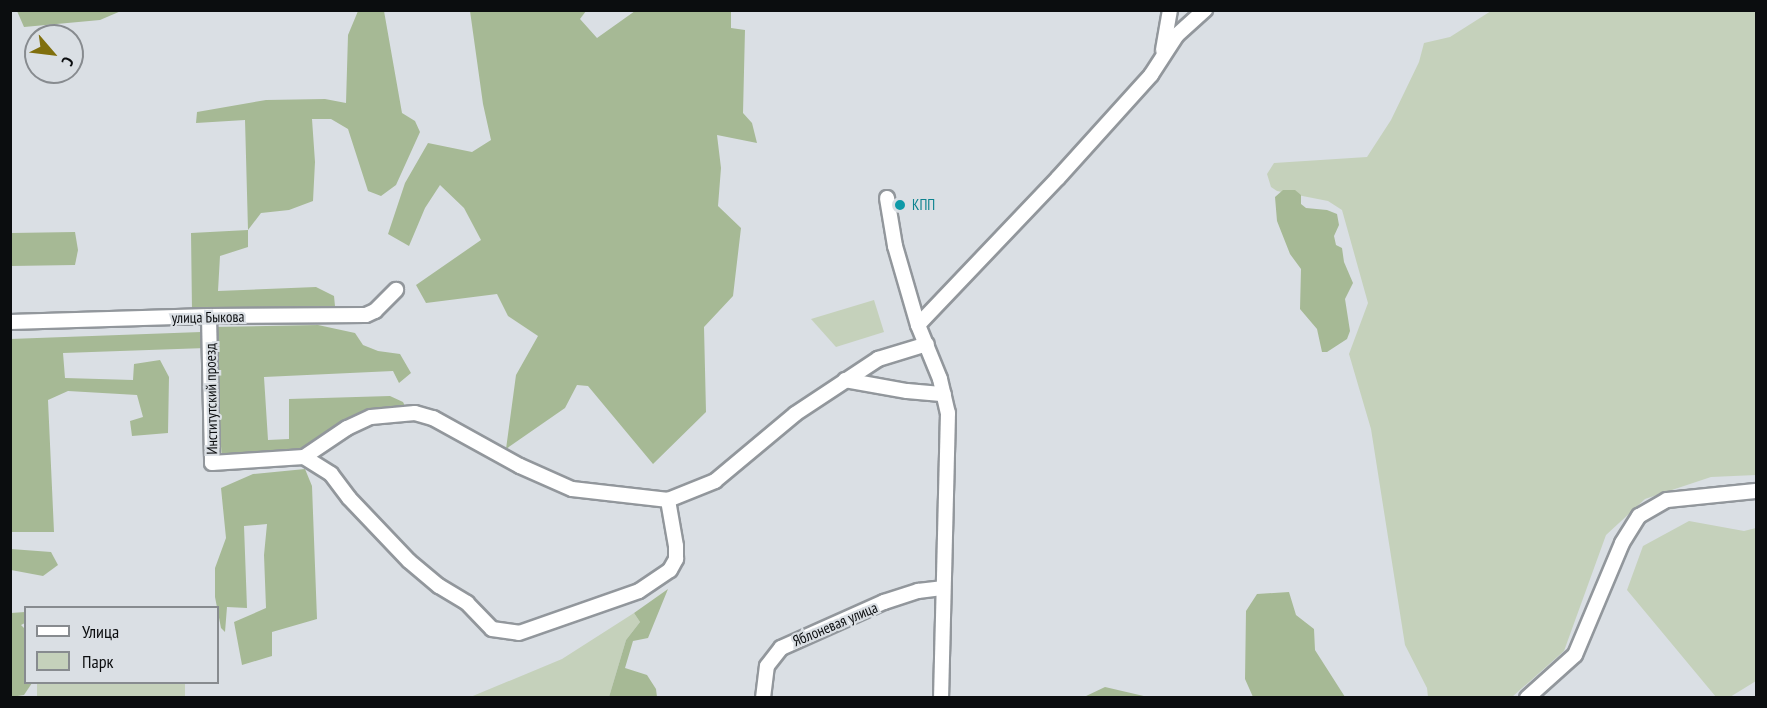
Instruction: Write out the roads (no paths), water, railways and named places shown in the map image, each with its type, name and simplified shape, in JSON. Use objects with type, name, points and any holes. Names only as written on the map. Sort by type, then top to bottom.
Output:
[{"type":"street","points":[[918,325],[1058,178],[1151,75],[1166,44],[1170,10]]},
{"type":"street","points":[[1159,60],[1177,35],[1204,10]]},
{"type":"street","points":[[887,198],[895,246],[918,325],[927,344],[948,413],[941,698]]},
{"type":"street","name":"улица Быкова","points":[[10,322],[209,316],[366,315],[375,311],[396,290]]},
{"type":"street","name":"Институтский проезд","points":[[209,316],[212,463],[304,457]]},
{"type":"street","points":[[668,500],[676,546],[676,559],[670,570],[639,591],[519,633],[492,629],[467,603],[439,586],[402,553],[349,498],[332,474],[304,457],[346,428],[371,417],[415,413],[433,418],[520,466],[572,489],[668,500],[715,481],[795,414],[878,358],[927,344]]},
{"type":"street","points":[[845,380],[907,391],[944,394]]},
{"type":"street","points":[[1527,698],[1575,655],[1622,543],[1639,516],[1667,500],[1756,491]]},
{"type":"street","name":"Яблоневая улица","points":[[763,698],[766,666],[781,648],[884,602],[918,591],[942,588]]},
{"type":"place","name":"КПП","points":[[900,205]]}]
